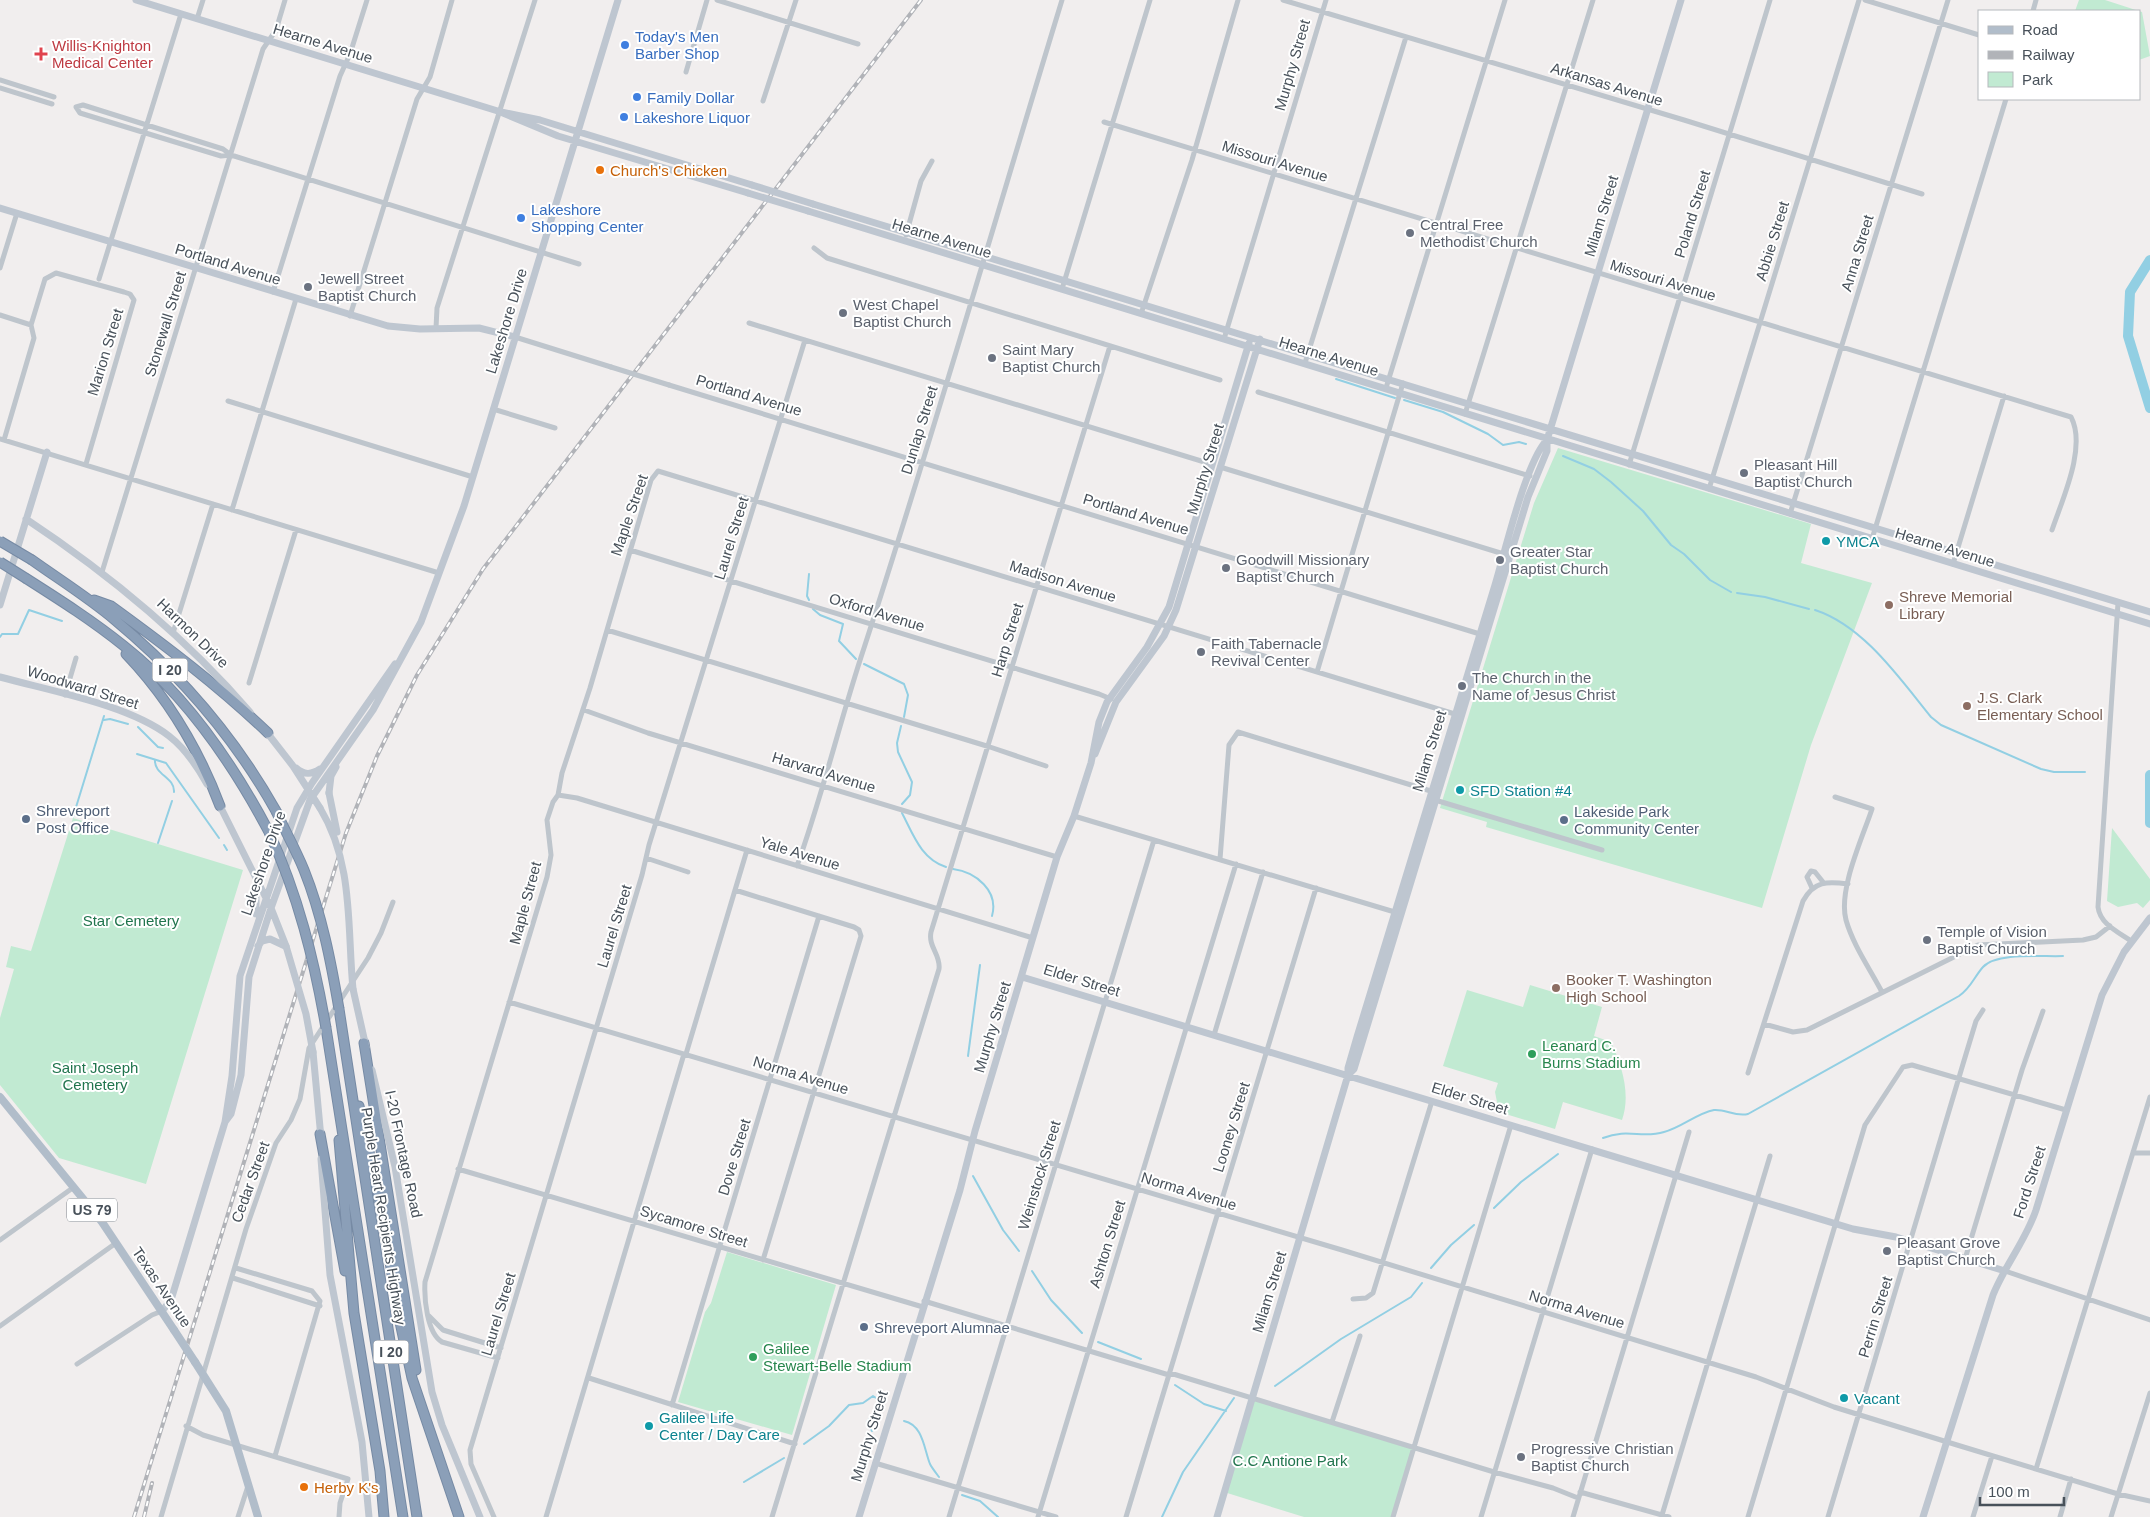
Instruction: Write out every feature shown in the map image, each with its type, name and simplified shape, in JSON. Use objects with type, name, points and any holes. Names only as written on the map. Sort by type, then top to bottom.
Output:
[{"type":"highway","name":"I 20","points":[[0,541],[32,560],[84,597]]},
{"type":"highway","name":"I 20","points":[[0,562],[96,624]]},
{"type":"highway","points":[[84,597],[111,606],[227,695],[268,733]]},
{"type":"highway","name":"Purple Heart Recipients Highway","points":[[84,597],[140,641],[192,692],[243,758],[276,811],[304,870],[315,902],[331,963],[417,1517]]},
{"type":"highway","points":[[96,624],[143,673],[167,703],[190,740],[220,806]]},
{"type":"highway","name":"Purple Heart Recipients Highway","points":[[96,624],[142,662],[196,719],[229,763],[269,832],[291,882],[306,928],[326,1028],[403,1517]]},
{"type":"highway","points":[[342,1030],[380,1202],[402,1332],[417,1395],[460,1517]]},
{"type":"highway","points":[[364,1043],[416,1369],[432,1436]]},
{"type":"highway","points":[[333,1070],[354,1313]]},
{"type":"highway","points":[[320,1134],[354,1313],[380,1471],[384,1515]]},
{"type":"main road","name":"Hearne Avenue","points":[[136,0],[501,112],[518,114],[579,132],[1065,279],[1712,480],[2150,612]]},
{"type":"main road","name":"Lakeshore Drive","points":[[225,1122],[231,1114],[239,1086],[247,992],[258,946],[271,908],[312,795],[373,710],[416,632],[439,573],[473,477],[494,410],[618,0]]},
{"type":"main road","name":"Milam Street","points":[[1217,1517],[1348,1075],[1348,1068],[1435,794],[1532,477],[1539,448],[1547,440],[1551,430],[1681,0]]},
{"type":"main road","name":"Hearne Avenue","points":[[501,112],[518,121],[576,142],[904,240],[1386,388],[1628,465],[2149,624]]},
{"type":"main road","points":[[651,165],[655,155]]},
{"type":"main road","name":"Portland Avenue","points":[[0,208],[350,316],[404,329],[479,328],[515,337]]},
{"type":"main road","name":"Murphy Street","points":[[1112,700],[1169,627],[1211,464],[1250,336]]},
{"type":"main road","name":"Murphy Street","points":[[858,1517],[960,1190],[973,1139],[1057,857],[1074,816],[1091,763],[1099,722],[1147,647],[1169,607],[1220,467],[1260,339]]},
{"type":"main road","points":[[0,606],[47,452]]},
{"type":"main road","name":"Harmon Drive","points":[[26,519],[102,572],[173,633],[233,692],[268,733],[312,795]]},
{"type":"main road","name":"Lakeshore Drive","points":[[162,1311],[171,1300],[225,1122],[232,1076],[238,989],[253,934],[297,808],[308,788],[409,645]]},
{"type":"main road","name":"Woodward Street","points":[[0,677],[134,716],[171,737],[194,763],[220,806],[254,875]]},
{"type":"main road","points":[[340,852],[329,793],[334,770],[354,738]]},
{"type":"main road","points":[[293,766],[301,772],[309,774],[325,764]]},
{"type":"main road","name":"I-20 Frontage Road","points":[[312,795],[340,852],[349,902],[353,989],[364,1043],[395,1167],[432,1392],[442,1425],[480,1517]]},
{"type":"main road","points":[[254,875],[271,908],[286,946],[306,1014],[313,1052],[330,1275],[362,1442],[369,1517]]},
{"type":"main road","points":[[253,934],[258,898],[254,875]]},
{"type":"main road","name":"Ford Street","points":[[1924,1517],[1993,1295],[2034,1217],[2100,1000],[2116,965],[2131,941],[2150,918]]},
{"type":"main road","points":[[258,946],[270,939],[286,946]]},
{"type":"main road","name":"Elder Street","points":[[1022,977],[1836,1224],[1911,1242],[2005,1271]]},
{"type":"main road","name":"Texas Avenue","points":[[0,1097],[74,1187],[116,1243],[226,1411],[258,1517]]},
{"type":"street","points":[[197,18],[203,0]]},
{"type":"street","name":"Stonewall Street","points":[[102,572],[263,49],[276,30],[285,0]]},
{"type":"street","points":[[273,292],[366,0]]},
{"type":"street","points":[[350,316],[418,99],[430,77],[452,0]]},
{"type":"street","points":[[436,328],[437,308],[495,120],[501,112],[535,0]]},
{"type":"street","points":[[686,72],[707,0]]},
{"type":"street","points":[[717,0],[858,44]]},
{"type":"street","points":[[763,101],[796,0]]},
{"type":"street","name":"Dunlap Street","points":[[797,866],[922,463],[1062,0]]},
{"type":"street","points":[[1062,289],[1150,0]]},
{"type":"street","points":[[1141,314],[1194,150],[1238,0]]},
{"type":"street","name":"Arkansas Avenue","points":[[1283,0],[1922,194]]},
{"type":"street","name":"Murphy Street","points":[[1224,339],[1326,0]]},
{"type":"street","points":[[1386,388],[1504,0]]},
{"type":"street","points":[[1465,414],[1593,0]]},
{"type":"street","name":"Poland Street","points":[[1628,465],[1770,0]]},
{"type":"street","name":"Abbie Street","points":[[1709,489],[1859,0]]},
{"type":"street","points":[[1865,0],[1978,35]]},
{"type":"street","name":"Anna Street","points":[[1790,514],[1948,0]]},
{"type":"street","points":[[99,279],[181,14]]},
{"type":"street","points":[[1305,364],[1344,233],[1357,199],[1406,38]]},
{"type":"street","points":[[0,80],[54,97]]},
{"type":"street","points":[[0,88],[52,104]]},
{"type":"street","points":[[1872,539],[2006,100]]},
{"type":"street","points":[[231,156],[223,149],[83,105],[76,107],[80,113],[144,133],[308,179],[579,264]]},
{"type":"street","name":"Missouri Avenue","points":[[1104,122],[1841,348],[2071,416],[2074,422],[2074,459],[2052,530]]},
{"type":"street","points":[[904,240],[921,180],[932,161]]},
{"type":"street","points":[[0,268],[17,213]]},
{"type":"street","points":[[814,248],[827,258],[1220,380]]},
{"type":"street","name":"Marion Street","points":[[31,325],[45,279],[56,273],[130,294],[134,300],[86,464]]},
{"type":"street","points":[[1124,308],[1127,298]]},
{"type":"street","points":[[232,510],[296,300]]},
{"type":"street","points":[[0,315],[31,325],[34,338],[2,439],[439,573]]},
{"type":"street","points":[[749,323],[1211,464]]},
{"type":"street","name":"Portland Avenue","points":[[515,337],[1483,635]]},
{"type":"street","name":"Laurel Street","points":[[494,1517],[471,1464],[469,1453],[597,1028],[656,823],[805,340]]},
{"type":"street","name":"Harp Street","points":[[894,1116],[939,969],[939,959],[930,942],[930,932],[1110,346]]},
{"type":"street","points":[[1317,672],[1390,433],[1403,383]]},
{"type":"street","points":[[1258,392],[1532,477]]},
{"type":"street","points":[[1953,564],[2004,396]]},
{"type":"street","points":[[228,401],[473,477]]},
{"type":"street","points":[[494,410],[555,428]]},
{"type":"street","points":[[1220,467],[1507,555]]},
{"type":"street","name":"Madison Avenue","points":[[658,471],[1458,715]]},
{"type":"street","name":"Maple Street","points":[[498,1358],[439,1340],[429,1327],[425,1282],[547,877],[550,855],[546,826],[553,802],[558,795],[562,773],[584,710],[651,480],[658,471]]},
{"type":"street","points":[[173,633],[213,504]]},
{"type":"street","points":[[249,683],[296,530]]},
{"type":"street","name":"Oxford Avenue","points":[[630,550],[1012,667],[1112,700]]},
{"type":"street","points":[[2118,603],[2098,907],[2102,919],[2131,941]]},
{"type":"street","points":[[607,630],[987,746],[1046,766]]},
{"type":"street","points":[[64,695],[76,658]]},
{"type":"street","name":"Harvard Avenue","points":[[584,710],[681,742],[1057,857]]},
{"type":"street","points":[[1220,859],[1229,745],[1238,732],[1435,794],[1602,850]]},
{"type":"street","name":"Yale Avenue","points":[[558,795],[577,798],[1033,938]]},
{"type":"street","points":[[1835,797],[1872,809],[1848,884],[1844,905],[1846,920],[1882,992]]},
{"type":"street","points":[[1074,816],[1398,913]]},
{"type":"street","name":"Weinstock Street","points":[[949,1517],[1154,840]]},
{"type":"street","points":[[546,1517],[747,850]]},
{"type":"street","points":[[646,858],[688,872]]},
{"type":"street","name":"Ashton Street","points":[[1039,1514],[1236,864]]},
{"type":"street","points":[[1812,888],[1807,876],[1812,871],[1824,882]]},
{"type":"street","points":[[1214,1035],[1263,872]]},
{"type":"street","points":[[1748,1073],[1802,903],[1812,888],[1824,882],[1848,884]]},
{"type":"street","name":"Looney Street","points":[[1126,1517],[1316,888]]},
{"type":"street","points":[[734,890],[859,930],[861,936],[763,1260]]},
{"type":"street","name":"Cedar Street","points":[[161,1517],[186,1426],[236,1268],[244,1234],[274,1149],[299,1104],[309,1048],[368,958],[381,933],[393,902]]},
{"type":"street","name":"Dove Street","points":[[672,1405],[819,916]]},
{"type":"street","points":[[1764,1024],[1793,1032],[1807,1030],[1978,945],[2083,940],[2096,937],[2110,926]]},
{"type":"street","name":"Norma Avenue","points":[[509,1002],[1300,1237],[1708,1362],[1786,1387],[1821,1402],[1946,1442],[2118,1494],[2150,1501]]},
{"type":"street","name":"Perrin Street","points":[[1828,1517],[1976,1021],[1983,1010]]},
{"type":"street","points":[[1965,1259],[2014,1094],[2043,1011]]},
{"type":"street","points":[[1748,1517],[1864,1124],[1903,1067],[1912,1065],[2066,1110]]},
{"type":"street","points":[[2036,1469],[2150,1097]]},
{"type":"street","points":[[1353,1298],[1362,1300],[1370,1296],[1432,1101]]},
{"type":"street","points":[[772,1517],[894,1116]]},
{"type":"street","points":[[1393,1517],[1511,1125]]},
{"type":"street","points":[[1573,1517],[1688,1132]]},
{"type":"street","points":[[1481,1517],[1592,1149]]},
{"type":"street","points":[[2133,1153],[2150,1153]]},
{"type":"street","points":[[1662,1515],[1770,1156]]},
{"type":"street","name":"Sycamore Street","points":[[458,1169],[844,1284],[1007,1326],[1169,1374],[1253,1396],[1494,1472],[1553,1488],[1578,1498]]},
{"type":"street","points":[[0,1240],[74,1187]]},
{"type":"street","points":[[0,1326],[116,1243]]},
{"type":"street","points":[[236,1268],[312,1291],[319,1297],[320,1306],[275,1456]]},
{"type":"street","points":[[2005,1271],[2150,1320]]},
{"type":"street","points":[[233,1278],[320,1306]]},
{"type":"street","points":[[77,1364],[152,1315],[162,1311]]},
{"type":"street","points":[[429,1315],[443,1330],[501,1348]]},
{"type":"street","points":[[1332,1422],[1360,1336]]},
{"type":"street","points":[[588,1378],[795,1444]]},
{"type":"street","points":[[2111,1517],[2150,1393]]},
{"type":"street","points":[[186,1426],[199,1433],[348,1479],[340,1503],[339,1517]]},
{"type":"street","points":[[1973,1517],[1992,1456]]},
{"type":"street","points":[[875,1463],[958,1487],[1039,1514],[1056,1517]]},
{"type":"street","points":[[2060,1517],[2072,1480]]},
{"type":"street","points":[[238,1517],[248,1485]]},
{"type":"street","points":[[1580,1492],[1669,1517]]},
{"type":"green space","points":[[2079,0],[2105,0],[2136,10],[2075,10]]},
{"type":"green space","points":[[2140,11],[2142,12],[2150,56],[2140,60]]},
{"type":"green space","points":[[1558,448],[1811,524],[1801,563],[1872,583],[1811,745],[1762,908],[1486,827],[1487,822],[1440,808],[1534,503]]},
{"type":"green space","points":[[73,818],[243,870],[146,1184],[59,1158],[0,1085],[0,1018],[14,969],[6,967],[11,946],[31,951]]},
{"type":"green space","points":[[2112,828],[2150,879],[2150,900],[2143,908],[2137,903],[2118,907],[2107,901]]},
{"type":"green space","name":"Leanard C. Burns Stadium","points":[[1530,985],[1602,1007],[1594,1036],[1611,1042],[1619,1060],[1626,1100],[1622,1120],[1563,1102],[1555,1129],[1499,1112],[1495,1092],[1498,1083],[1443,1066],[1467,990],[1523,1007]]},
{"type":"green space","name":"Galilee Stewart-Belle Stadium","points":[[727,1252],[836,1285],[792,1435],[678,1402],[705,1312],[711,1303]]},
{"type":"green space","name":"C.C Antione Park","points":[[1253,1397],[1414,1447],[1393,1517],[1304,1517],[1224,1492]]},
{"type":"waterway","points":[[2150,260],[2130,292],[2128,336],[2150,408]]},
{"type":"waterway","points":[[1336,379],[1395,398]]},
{"type":"waterway","points":[[1404,400],[1443,412],[1488,434],[1503,445],[1519,442],[1526,444]]},
{"type":"waterway","points":[[1563,456],[1594,469],[1611,482],[1643,511],[1671,545],[1684,554],[1710,580],[1731,592]]},
{"type":"waterway","points":[[809,574],[807,596],[809,600]]},
{"type":"waterway","points":[[1737,593],[1765,597],[1809,609]]},
{"type":"waterway","points":[[813,609],[820,615],[843,624],[839,641],[856,659]]},
{"type":"waterway","points":[[0,637],[2,634],[18,634],[29,610],[62,621]]},
{"type":"waterway","points":[[1815,610],[1833,618],[1865,641],[1894,671],[1931,717],[1941,725],[2041,769],[2054,772],[2085,772]]},
{"type":"waterway","points":[[864,664],[904,684],[908,695],[904,717]]},
{"type":"waterway","points":[[73,817],[104,716]]},
{"type":"waterway","points":[[104,720],[110,719],[128,724]]},
{"type":"waterway","points":[[901,726],[897,743],[898,752],[912,782],[910,795],[902,804]]},
{"type":"waterway","points":[[138,727],[158,747],[163,748]]},
{"type":"waterway","points":[[137,754],[166,763],[219,838]]},
{"type":"waterway","points":[[155,760],[158,769],[171,783],[174,792]]},
{"type":"waterway","points":[[2150,775],[2150,823]]},
{"type":"waterway","points":[[158,843],[172,801]]},
{"type":"waterway","points":[[902,813],[924,852],[937,863],[946,867]]},
{"type":"waterway","points":[[224,845],[227,850]]},
{"type":"waterway","points":[[953,869],[970,874],[984,884],[992,899],[992,916]]},
{"type":"waterway","points":[[1603,1138],[1620,1134],[1656,1134],[1664,1132],[1701,1114],[1714,1110],[1743,1115],[1748,1114],[1959,996],[1983,967],[1990,962],[2009,957],[2063,956]]},
{"type":"waterway","points":[[968,1056],[980,965]]},
{"type":"waterway","points":[[1494,1208],[1521,1182],[1558,1154]]},
{"type":"waterway","points":[[973,1176],[1003,1230],[1019,1251]]},
{"type":"waterway","points":[[1431,1268],[1451,1245],[1474,1225]]},
{"type":"waterway","points":[[1032,1271],[1051,1300],[1082,1333]]},
{"type":"waterway","points":[[1275,1386],[1341,1339],[1411,1297],[1422,1283]]},
{"type":"waterway","points":[[1098,1342],[1141,1359]]},
{"type":"waterway","points":[[1175,1385],[1204,1404],[1226,1411]]},
{"type":"waterway","points":[[804,1444],[829,1426],[849,1405],[863,1403],[873,1396],[879,1400],[877,1410],[867,1422],[872,1431]]},
{"type":"waterway","points":[[1162,1517],[1183,1472],[1234,1398]]},
{"type":"waterway","points":[[904,1421],[910,1423],[919,1432],[930,1464],[939,1477]]},
{"type":"waterway","points":[[744,1482],[784,1458]]},
{"type":"waterway","points":[[962,1495],[980,1501],[998,1517]]},
{"type":"railway","points":[[134,1517],[346,833],[377,756],[417,675],[483,569],[921,0]]},
{"type":"railway","points":[[144,1517],[152,1483]]},
{"type":"place","name":"Today's Men Barber Shop","points":[[625,45]]},
{"type":"place","name":"Willis-Knighton Medical Center","points":[[41,54]]},
{"type":"place","name":"Family Dollar","points":[[637,97]]},
{"type":"place","name":"Lakeshore Liquor","points":[[624,117]]},
{"type":"place","name":"Church's Chicken","points":[[600,170]]},
{"type":"place","name":"Lakeshore Shopping Center","points":[[521,218]]},
{"type":"place","name":"Central Free Methodist Church","points":[[1410,233]]},
{"type":"place","name":"Jewell Street Baptist Church","points":[[308,287]]},
{"type":"place","name":"West Chapel Baptist Church","points":[[843,313]]},
{"type":"place","name":"Saint Mary Baptist Church","points":[[992,358]]},
{"type":"place","name":"Pleasant Hill Baptist Church","points":[[1744,473]]},
{"type":"place","name":"YMCA","points":[[1826,541]]},
{"type":"place","name":"Greater Star Baptist Church","points":[[1500,560]]},
{"type":"place","name":"Goodwill Missionary Baptist Church","points":[[1226,568]]},
{"type":"place","name":"Shreve Memorial Library","points":[[1889,605]]},
{"type":"place","name":"Faith Tabernacle Revival Center","points":[[1201,652]]},
{"type":"place","name":"The Church in the Name of Jesus Christ","points":[[1462,686]]},
{"type":"place","name":"J.S. Clark Elementary School","points":[[1967,706]]},
{"type":"place","name":"SFD Station #4","points":[[1460,790]]},
{"type":"place","name":"Shreveport Post Office","points":[[26,819]]},
{"type":"place","name":"Lakeside Park Community Center","points":[[1564,820]]},
{"type":"place","name":"Temple of Vision Baptist Church","points":[[1927,940]]},
{"type":"place","name":"Booker T. Washington High School","points":[[1556,988]]},
{"type":"place","name":"Leanard C. Burns Stadium","points":[[1532,1054]]},
{"type":"place","name":"Pleasant Grove Baptist Church","points":[[1887,1251]]},
{"type":"place","name":"Shreveport Alumnae","points":[[864,1327]]},
{"type":"place","name":"Galilee Stewart-Belle Stadium","points":[[753,1357]]},
{"type":"place","name":"Vacant","points":[[1844,1398]]},
{"type":"place","name":"Galilee Life Center / Day Care","points":[[649,1426]]},
{"type":"place","name":"Progressive Christian Baptist Church","points":[[1521,1457]]},
{"type":"place","name":"Herby K's","points":[[304,1487]]},
{"type":"park label","name":"Star Cemetery","points":[[131,920]]},
{"type":"park label","name":"Saint Joseph Cemetery","points":[[95,1076]]}]
